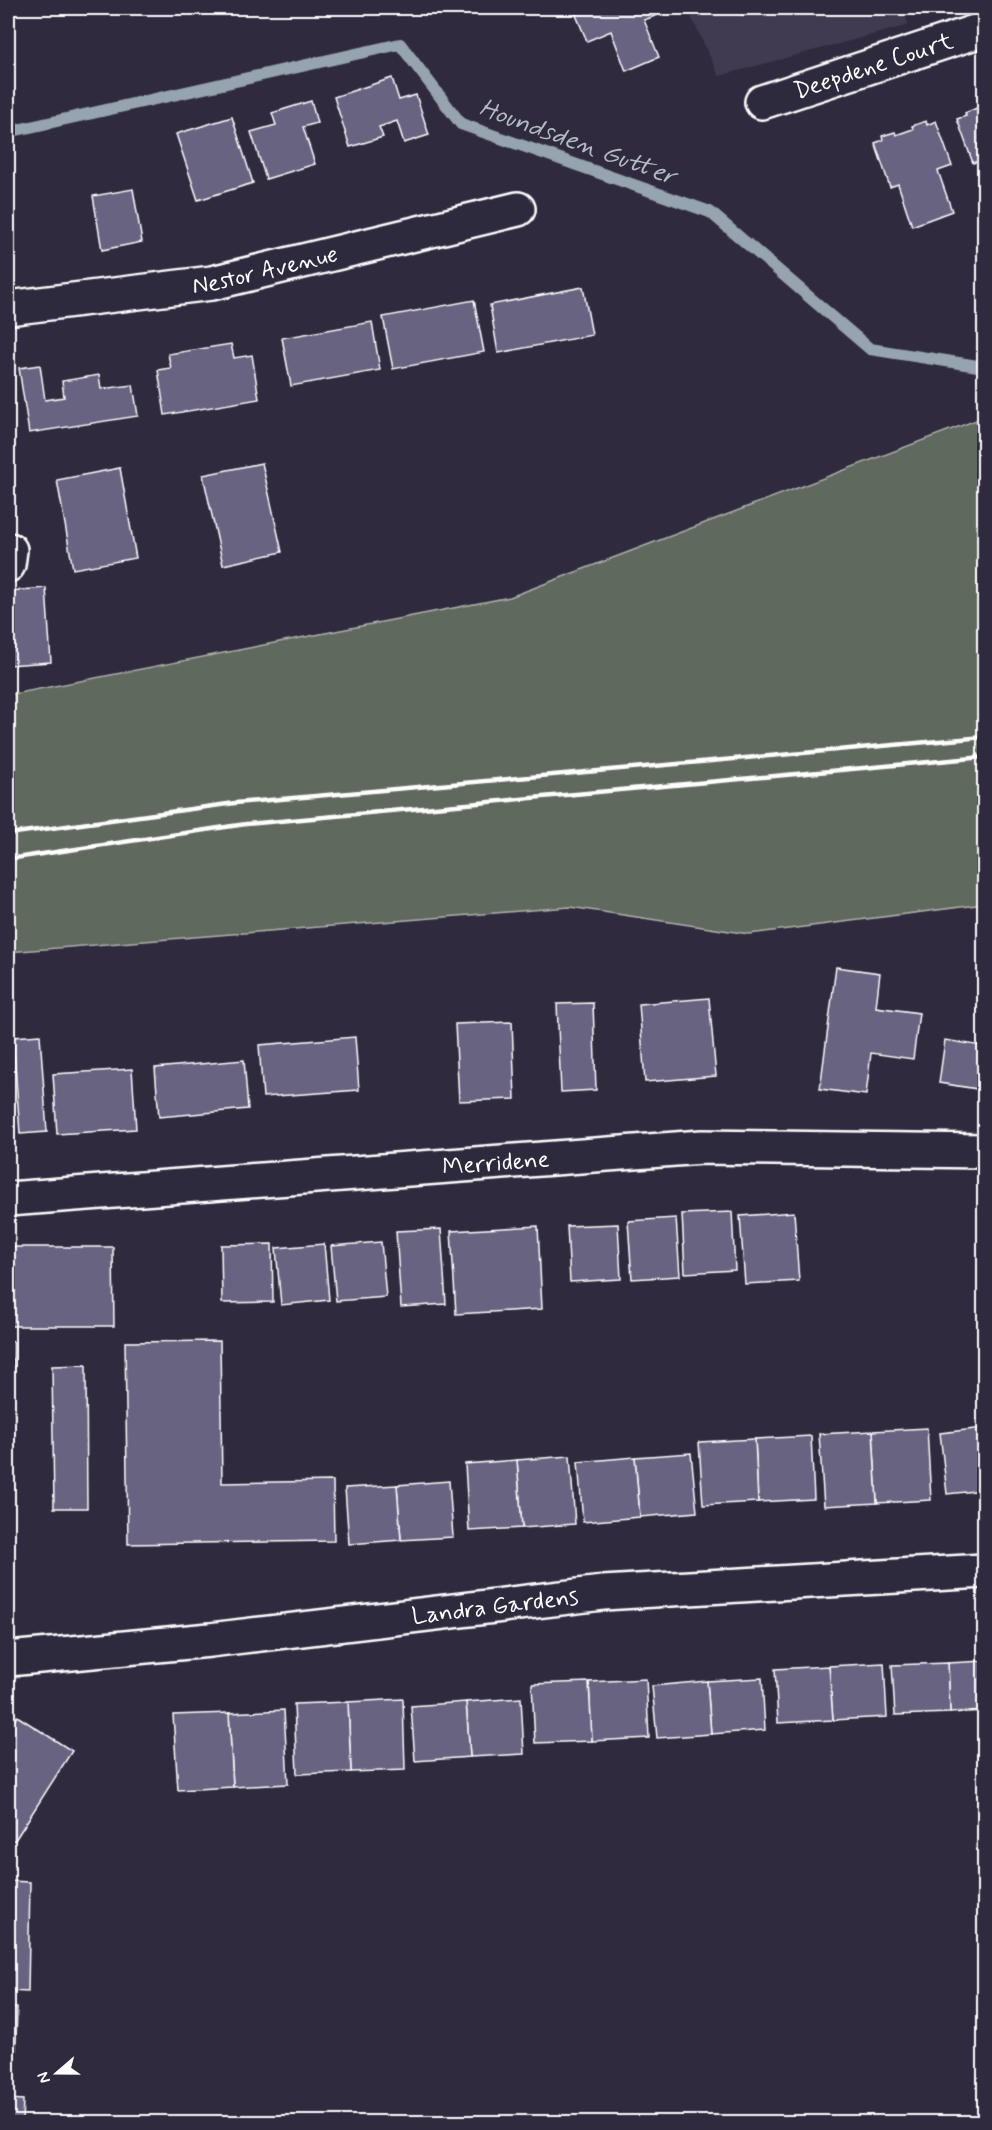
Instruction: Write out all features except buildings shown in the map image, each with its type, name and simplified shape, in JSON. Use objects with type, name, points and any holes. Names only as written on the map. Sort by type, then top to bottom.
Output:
[{"type":"street","name":"Deepdene Court","points":[[762,102],[984,29]]},
{"type":"street","name":"Nestor Avenue","points":[[8,308],[212,283],[518,209]]},
{"type":"street","name":"Merridene","points":[[8,1199],[702,1147],[984,1151]]},
{"type":"street","name":"Landra Gardens","points":[[8,1659],[210,1640],[603,1593],[984,1571]]},
{"type":"shaded area","points":[[687,8],[901,8],[909,25],[719,76]]},
{"type":"green space","points":[[984,417],[984,904],[749,934],[570,907],[8,952],[8,695],[510,597]]},
{"type":"waterway","name":"Houndsden Gutter","points":[[8,132],[400,44],[461,124],[710,212],[870,349],[984,367]]},
{"type":"railway","points":[[8,834],[235,803],[984,737]]},
{"type":"railway","points":[[8,859],[246,824],[984,757]]}]
